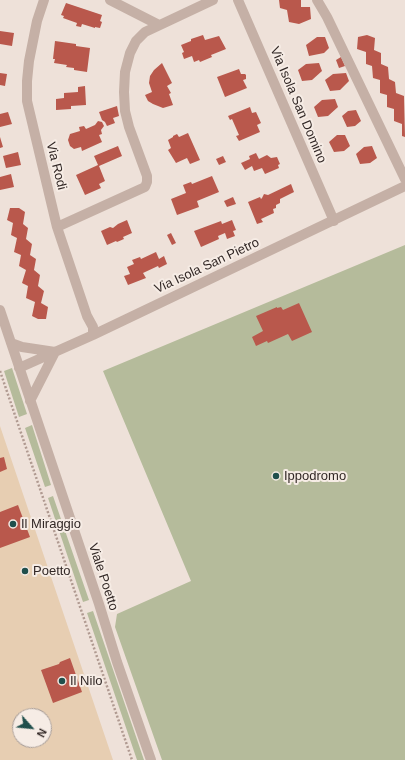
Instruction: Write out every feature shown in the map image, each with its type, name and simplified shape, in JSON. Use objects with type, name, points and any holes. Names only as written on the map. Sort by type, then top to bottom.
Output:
[{"type":"street","name":"Via Rodi","points":[[44,0],[37,21],[30,61],[27,81],[27,101],[57,227],[87,316],[93,327],[93,335]]},
{"type":"street","points":[[110,0],[159,25]]},
{"type":"street","points":[[57,227],[145,187],[147,176],[129,127],[125,111],[125,72],[130,53],[136,41],[145,32],[213,0]]},
{"type":"street","name":"Via Isola San Domino","points":[[238,0],[334,221]]},
{"type":"street","points":[[316,0],[327,17],[405,179]]},
{"type":"street","name":"Via Isola San Pietro","points":[[19,368],[93,335],[405,186]]},
{"type":"street","name":"Viale Poetto","points":[[0,310],[151,760]]},
{"type":"street","points":[[11,343],[22,347],[55,352],[30,401]]},
{"type":"path","points":[[0,372],[132,760]]},
{"type":"green space","name":"Ippodromo","points":[[405,245],[405,760],[162,760],[115,627],[117,614],[191,581],[103,371]]},
{"type":"green space","points":[[12,368],[27,414],[19,417],[4,371]]},
{"type":"green space","points":[[32,425],[51,485],[45,487],[25,428]]},
{"type":"green space","points":[[53,496],[89,600],[83,602],[48,498]]},
{"type":"green space","points":[[93,611],[144,760],[137,760],[87,613]]},
{"type":"sand","name":"Poetto","points":[[0,426],[113,760],[0,760]]},
{"type":"building","points":[[279,0],[301,0],[301,7],[310,7],[311,19],[299,24],[289,22],[287,10],[280,8]]},
{"type":"building","points":[[66,3],[102,15],[100,28],[82,24],[81,27],[76,26],[77,23],[63,18],[64,16],[61,15]]},
{"type":"building","points":[[0,31],[14,33],[12,46],[0,44]]},
{"type":"building","points":[[203,35],[205,40],[219,36],[226,49],[211,55],[212,57],[200,62],[199,60],[194,62],[192,56],[184,59],[182,53],[184,52],[181,45],[191,41],[191,39]]},
{"type":"building","points":[[367,35],[375,38],[374,50],[381,53],[381,64],[388,67],[389,79],[395,82],[396,93],[404,96],[405,137],[402,136],[402,124],[394,121],[394,109],[387,107],[387,95],[380,93],[380,80],[373,78],[372,66],[366,64],[366,52],[357,49],[358,37]]},
{"type":"building","points":[[317,37],[325,37],[329,48],[324,53],[309,56],[306,45]]},
{"type":"building","points":[[55,41],[90,48],[87,72],[74,70],[74,68],[66,67],[67,65],[54,63]]},
{"type":"building","points":[[341,57],[345,66],[339,68],[336,60]]},
{"type":"building","points":[[162,63],[172,83],[167,86],[171,93],[169,94],[173,105],[163,108],[148,101],[145,95],[152,92],[149,83],[150,76]]},
{"type":"building","points":[[319,63],[322,71],[312,80],[302,81],[298,70],[306,64]]},
{"type":"building","points":[[239,69],[241,74],[246,75],[246,79],[243,80],[247,88],[225,97],[217,77]]},
{"type":"building","points":[[0,73],[7,74],[5,86],[0,85]]},
{"type":"building","points":[[346,73],[349,81],[340,90],[330,91],[325,80],[333,74]]},
{"type":"building","points":[[85,86],[86,105],[71,106],[71,109],[56,110],[56,99],[64,98],[64,93],[78,92],[78,87]]},
{"type":"building","points":[[335,99],[338,107],[328,116],[318,117],[314,107],[322,100]]},
{"type":"building","points":[[117,106],[119,116],[113,118],[115,123],[107,126],[102,120],[99,112]]},
{"type":"building","points":[[250,107],[252,113],[256,112],[261,123],[257,125],[260,132],[239,141],[236,136],[239,135],[232,119],[230,120],[228,116]]},
{"type":"building","points":[[356,110],[361,121],[355,126],[347,127],[342,116],[348,111]]},
{"type":"building","points":[[8,112],[12,124],[0,127],[0,114]]},
{"type":"building","points":[[98,121],[102,122],[104,126],[101,130],[102,134],[99,135],[102,142],[82,151],[81,147],[74,149],[70,146],[68,140],[70,134],[80,131],[79,127],[84,126],[86,129],[95,125]]},
{"type":"building","points":[[188,133],[200,160],[190,164],[187,158],[176,163],[168,150],[171,148],[168,140],[177,134],[179,137]]},
{"type":"building","points":[[337,135],[345,135],[350,146],[344,151],[334,152],[329,142]]},
{"type":"building","points":[[0,137],[3,147],[0,148]]},
{"type":"building","points":[[118,146],[122,156],[99,166],[105,181],[99,184],[101,188],[85,195],[76,175],[98,165],[94,156]]},
{"type":"building","points":[[372,146],[377,158],[370,163],[360,164],[356,154],[364,147]]},
{"type":"building","points":[[18,152],[21,165],[6,168],[3,156]]},
{"type":"building","points":[[256,153],[259,159],[267,155],[271,158],[277,157],[280,164],[278,165],[279,168],[265,174],[262,168],[254,171],[252,166],[245,170],[241,163],[250,159],[249,156]]},
{"type":"building","points":[[223,156],[226,162],[219,165],[216,159]]},
{"type":"building","points":[[11,174],[14,187],[0,190],[0,177]]},
{"type":"building","points":[[212,176],[219,192],[197,201],[199,207],[177,215],[171,199],[186,193],[183,185],[191,182],[192,184]]},
{"type":"building","points":[[291,184],[294,192],[280,199],[280,203],[273,209],[274,213],[261,219],[263,222],[257,224],[248,202],[260,197],[261,199],[264,194],[268,195]]},
{"type":"building","points":[[233,197],[236,204],[227,207],[224,201]]},
{"type":"building","points":[[10,208],[19,208],[25,212],[23,224],[28,228],[26,239],[32,244],[30,255],[36,259],[34,270],[40,275],[38,286],[44,291],[41,303],[48,307],[46,319],[38,319],[32,316],[35,302],[26,298],[28,286],[22,283],[26,270],[19,266],[21,255],[14,252],[17,238],[11,235],[13,223],[7,220]]},
{"type":"building","points":[[127,220],[132,233],[123,237],[124,239],[107,245],[101,231],[110,227],[113,228]]},
{"type":"building","points":[[232,220],[236,230],[233,231],[235,236],[227,239],[225,233],[218,236],[219,239],[201,247],[194,231],[221,221],[222,224]]},
{"type":"building","points":[[171,233],[176,243],[172,245],[167,235]]},
{"type":"building","points":[[156,252],[159,259],[164,256],[167,264],[159,268],[158,266],[143,273],[146,278],[128,285],[124,276],[130,274],[127,267],[134,264],[132,260],[140,257],[141,259]]},
{"type":"building","points":[[299,303],[312,332],[292,341],[288,334],[268,343],[267,341],[256,346],[252,337],[263,331],[256,316],[277,307],[281,307],[283,310]]},
{"type":"building","points":[[4,457],[7,469],[0,472],[0,458]]},
{"type":"building","name":"Il Miraggio","points":[[18,505],[30,537],[0,548],[0,512]]},
{"type":"building","name":"Il Nilo","points":[[70,658],[82,692],[53,703],[41,670],[59,664],[60,662]]},
{"type":"place","name":"Ippodromo","points":[[276,476]]},
{"type":"place","name":"Il Miraggio","points":[[13,524]]},
{"type":"place","name":"Poetto","points":[[25,571]]},
{"type":"place","name":"Il Nilo","points":[[62,681]]}]
